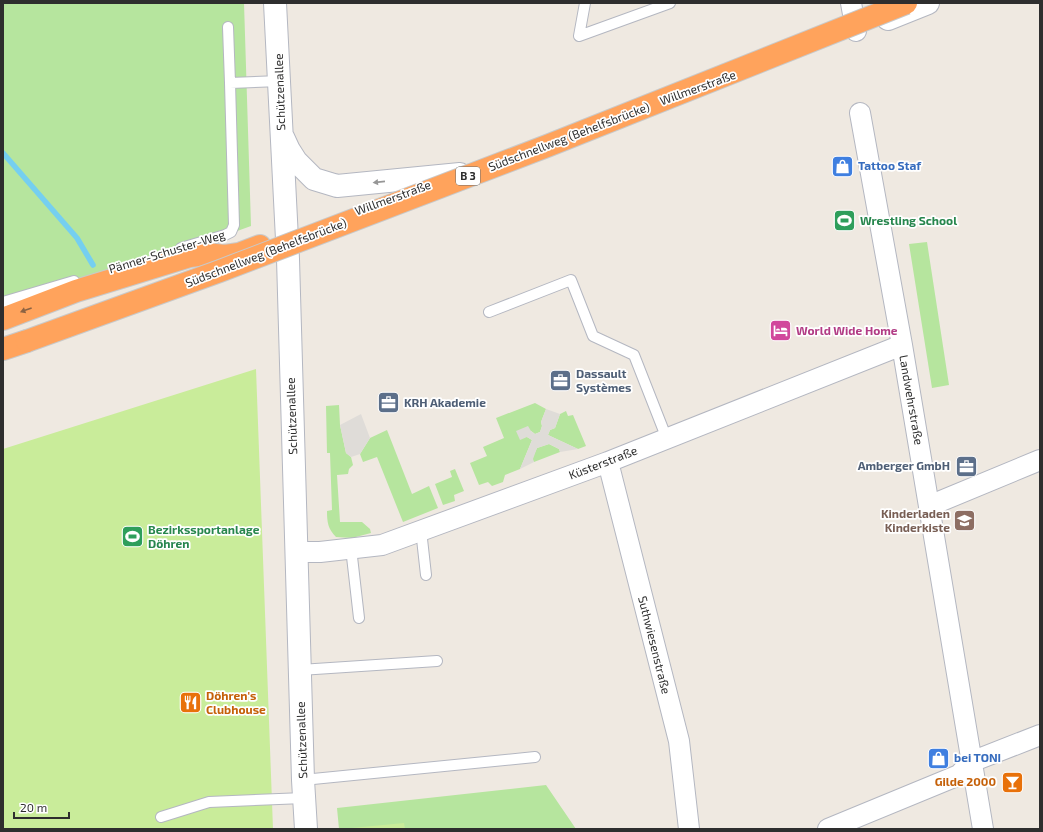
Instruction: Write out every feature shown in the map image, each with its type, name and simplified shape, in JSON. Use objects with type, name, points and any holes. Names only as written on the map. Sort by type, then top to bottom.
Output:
[{"type":"highway","name":"Südschnellweg (Behelfsbrücke)","points":[[18,337],[543,137],[878,3]]},
{"type":"highway","name":"Südschnellweg (Behelfsbrücke)","points":[[18,337],[220,271],[547,146],[906,3]]},
{"type":"highway","points":[[3,319],[76,291],[190,256],[206,254],[225,256],[239,254],[286,236]]},
{"type":"highway","name":"B 3","points":[[3,349],[18,337]]},
{"type":"street","name":"Schützenallee","points":[[275,3],[280,81],[286,236],[306,829]]},
{"type":"street","points":[[851,3],[856,31]]},
{"type":"street","name":"Willmerstraße","points":[[286,236],[856,31],[928,3]]},
{"type":"street","name":"Landwehrstraße","points":[[860,113],[902,345],[983,829]]},
{"type":"street","points":[[282,133],[289,150],[306,172],[314,179],[337,186],[460,174]]},
{"type":"street","name":"Küsterstraße","points":[[296,552],[320,552],[382,545],[608,462],[902,345]]},
{"type":"street","points":[[929,506],[1040,460]]},
{"type":"street","name":"Suthwiesenstraße","points":[[608,462],[679,741],[689,829]]},
{"type":"street","points":[[828,829],[958,775],[971,762],[1040,735]]},
{"type":"lane","points":[[585,3],[579,36],[670,3]]},
{"type":"lane","points":[[228,27],[230,83],[280,81]]},
{"type":"lane","name":"Pänner-Schuster-Weg","points":[[3,302],[231,232],[235,218],[230,83]]},
{"type":"lane","points":[[489,312],[571,280],[593,336],[634,355],[667,439]]},
{"type":"lane","points":[[421,530],[426,576]]},
{"type":"lane","points":[[351,548],[359,618]]},
{"type":"lane","points":[[300,670],[437,661]]},
{"type":"lane","points":[[161,817],[210,802],[535,757]]},
{"type":"green space","points":[[3,3],[244,3],[251,226],[185,250],[3,305]]},
{"type":"green space","points":[[927,242],[949,385],[932,388],[909,244]]},
{"type":"green space","name":"Bezirkssportanlage Döhren","points":[[256,369],[273,829],[3,829],[3,449]]},
{"type":"green space","points":[[535,403],[546,409],[541,422],[542,426],[540,432],[535,434],[531,431],[527,437],[532,440],[520,469],[505,475],[503,482],[492,486],[488,482],[479,485],[470,463],[487,456],[483,447],[504,438],[496,418]]},
{"type":"green space","points":[[339,405],[340,425],[346,453],[351,457],[353,465],[349,469],[348,474],[337,475],[340,522],[362,522],[370,529],[371,533],[352,538],[336,537],[328,525],[327,519],[327,511],[332,510],[330,453],[327,453],[326,406]]},
{"type":"green space","points":[[566,411],[568,416],[573,415],[586,446],[578,449],[548,435],[550,430],[555,428],[560,414]]},
{"type":"green space","points":[[387,430],[412,494],[429,486],[438,508],[403,522],[377,457],[363,462],[360,454],[370,438]]},
{"type":"green space","points":[[549,444],[559,449],[560,452],[534,462],[532,459],[537,448]]},
{"type":"green space","points":[[455,469],[464,491],[454,495],[455,501],[443,505],[435,484],[452,477],[450,471]]},
{"type":"green space","points":[[546,785],[576,829],[339,829],[337,808]]},
{"type":"green space","points":[[404,823],[405,829],[341,829]]},
{"type":"shaded area","points":[[546,409],[560,414],[555,428],[550,430],[548,435],[578,449],[560,452],[559,449],[549,444],[537,448],[533,459],[534,462],[520,469],[532,440],[527,437],[520,440],[516,431],[528,426],[535,434],[540,432],[542,426],[541,422]]},
{"type":"shaded area","points":[[361,414],[370,438],[360,454],[351,457],[346,453],[340,425]]},
{"type":"waterway","points":[[3,153],[77,238],[93,265]]},
{"type":"place","name":"Tattoo Staf","points":[[842,166]]},
{"type":"place","name":"Wrestling School","points":[[845,221]]},
{"type":"place","name":"World Wide Home","points":[[780,331]]},
{"type":"place","name":"Dassault Systèmes","points":[[561,381]]},
{"type":"place","name":"KRH Akademie","points":[[388,403]]},
{"type":"place","name":"Amberger GmbH","points":[[966,466]]},
{"type":"place","name":"Kinderladen Kinderkiste","points":[[965,521]]},
{"type":"place","name":"Bezirkssportanlage Döhren","points":[[132,537]]},
{"type":"place","name":"Döhren's Clubhouse","points":[[190,703]]},
{"type":"place","name":"bei TONI","points":[[939,758]]},
{"type":"place","name":"Gilde 2000","points":[[1012,782]]}]
